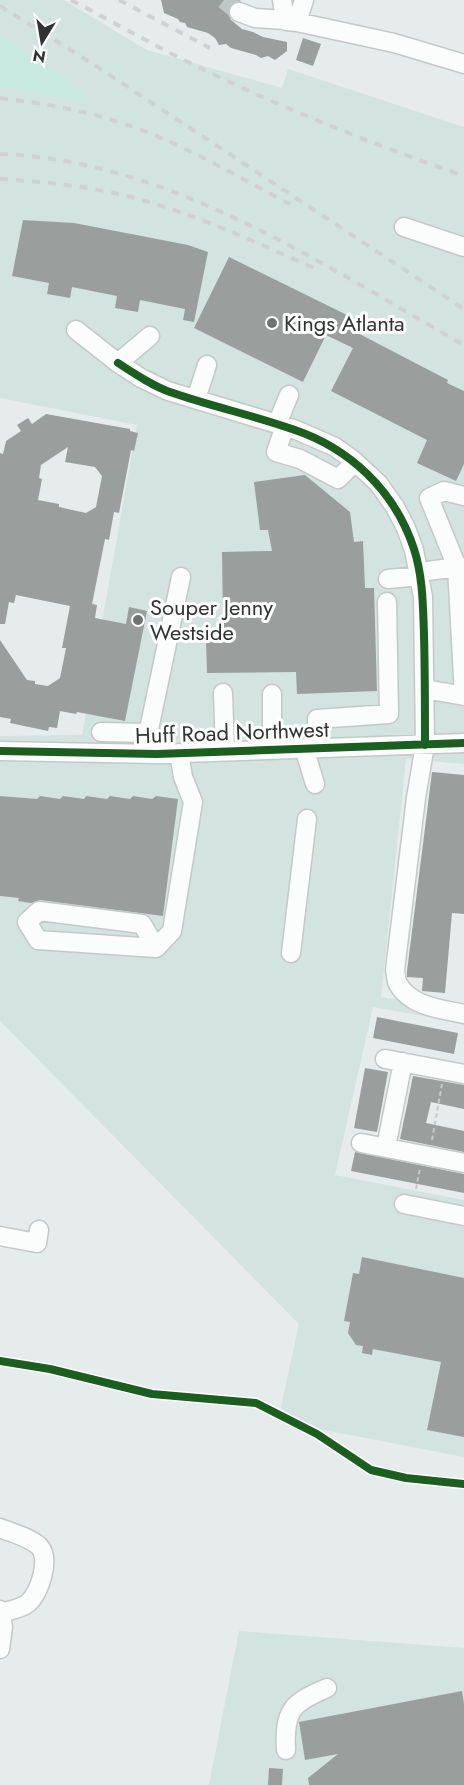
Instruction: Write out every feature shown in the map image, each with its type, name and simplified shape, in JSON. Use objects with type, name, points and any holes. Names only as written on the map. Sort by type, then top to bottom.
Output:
[{"type":"street","points":[[282,0],[291,21]]},
{"type":"street","points":[[291,21],[304,0]]},
{"type":"street","points":[[239,12],[255,18],[291,21],[394,43],[464,64]]},
{"type":"street","points":[[404,227],[464,247]]},
{"type":"street","points":[[76,330],[141,378],[168,391],[333,438],[355,462],[382,478],[406,528],[420,574],[425,689],[425,745],[416,798],[395,970],[398,984],[414,1000],[432,1007],[464,1014]]},
{"type":"street","points":[[118,363],[150,336]]},
{"type":"street","points":[[196,399],[207,365]]},
{"type":"street","points":[[289,395],[276,452],[300,459],[338,479],[355,462]]},
{"type":"street","points":[[425,689],[464,696],[461,567],[429,498],[444,491],[464,496]]},
{"type":"street","points":[[388,579],[461,567]]},
{"type":"street","points":[[144,753],[181,577]]},
{"type":"street","points":[[315,784],[311,748],[318,719],[389,714],[387,602]]},
{"type":"street","points":[[223,693],[225,751]]},
{"type":"street","points":[[272,694],[273,749]]},
{"type":"street","points":[[101,732],[148,733]]},
{"type":"street","name":"Huff Road Northwest","points":[[0,751],[179,753],[464,743]]},
{"type":"street","points":[[156,948],[172,931],[193,802],[183,777],[179,753]]},
{"type":"street","points":[[291,953],[307,819]]},
{"type":"street","points":[[39,911],[142,924],[156,948],[38,940],[27,922],[39,911]]},
{"type":"street","points":[[92,918],[93,943]]},
{"type":"street","points":[[385,1059],[464,1074]]},
{"type":"street","points":[[386,1148],[404,1062]]},
{"type":"street","points":[[362,1143],[464,1162]]},
{"type":"street","points":[[404,1204],[464,1216]]},
{"type":"street","points":[[0,1236],[37,1243],[39,1230]]},
{"type":"street","points":[[0,1528],[34,1542],[45,1555],[45,1563],[34,1597],[28,1603],[1,1612],[3,1627],[0,1649]]},
{"type":"street","points":[[286,1750],[288,1716],[304,1698],[327,1688]]},
{"type":"path","points":[[430,1147],[443,1078]]},
{"type":"path","points":[[416,1189],[422,1160]]},
{"type":"shaded area","points":[[0,0],[64,0],[147,50],[282,88],[288,69],[464,127],[464,764],[406,759],[381,997],[464,1010],[464,1023],[373,1007],[335,1175],[464,1200],[464,1457],[278,1421],[299,1324],[0,1021],[0,736],[82,735],[137,425],[0,398]]},
{"type":"shaded area","points":[[239,1631],[464,1648],[464,1785],[209,1785]]},
{"type":"green space","points":[[0,35],[74,83],[89,102],[0,86]]},
{"type":"building","points":[[161,0],[239,0],[241,1],[232,3],[229,8],[228,13],[231,20],[242,29],[263,37],[287,42],[287,51],[275,60],[268,56],[261,58],[231,48],[226,44],[219,45],[208,33],[187,27],[185,23],[164,13]]},
{"type":"building","points":[[303,38],[321,44],[313,66],[296,60]]},
{"type":"building","points":[[23,220],[74,223],[188,245],[208,252],[194,322],[183,320],[185,309],[140,300],[138,312],[115,308],[117,296],[72,287],[70,298],[47,294],[49,283],[12,276]]},
{"type":"building","points":[[229,257],[351,317],[346,327],[448,380],[447,383],[464,391],[464,464],[456,481],[417,463],[427,440],[331,391],[353,348],[326,335],[303,382],[194,328]]},
{"type":"building","points":[[46,414],[130,429],[138,433],[134,451],[131,450],[119,513],[114,512],[109,540],[105,539],[92,604],[97,605],[95,618],[126,624],[129,607],[147,611],[125,721],[60,711],[57,728],[49,727],[48,731],[10,723],[11,719],[0,717],[0,640],[27,680],[48,686],[60,678],[66,648],[62,648],[70,606],[16,595],[14,603],[9,602],[5,624],[0,624],[0,453],[3,454],[6,441],[21,431],[17,425],[28,418],[32,424]],"holes":[[[68,447],[65,462],[95,467],[102,476],[96,507],[86,513],[38,500],[42,479],[39,478],[41,465]]]},
{"type":"building","points":[[305,475],[350,512],[354,542],[363,541],[365,588],[374,588],[377,691],[297,694],[296,672],[207,673],[206,640],[218,640],[217,621],[223,621],[222,552],[272,551],[268,530],[260,530],[254,482]]},
{"type":"building","points":[[432,772],[464,775],[464,914],[452,913],[445,993],[422,991],[423,978],[407,977]]},
{"type":"building","points":[[0,796],[37,799],[40,796],[60,799],[63,796],[84,799],[86,796],[107,799],[110,796],[130,799],[133,796],[152,799],[156,796],[178,799],[163,916],[40,900],[31,903],[18,901],[19,898],[0,896]]},
{"type":"building","points":[[377,1017],[458,1033],[454,1054],[373,1038]]},
{"type":"building","points":[[365,1068],[388,1072],[377,1132],[354,1128]]},
{"type":"building","points":[[413,1076],[464,1085],[464,1109],[431,1102],[426,1123],[464,1131],[464,1152],[400,1139]]},
{"type":"building","points":[[355,1152],[464,1174],[464,1193],[351,1171]]},
{"type":"building","points":[[362,1257],[464,1278],[464,1437],[427,1430],[441,1362],[373,1349],[372,1355],[362,1353],[363,1346],[356,1345],[348,1333],[350,1322],[344,1321],[353,1273],[359,1274]]},
{"type":"building","points":[[462,1691],[464,1785],[309,1785],[308,1778],[338,1754],[305,1760],[299,1722]]},
{"type":"building","points":[[269,1768],[283,1769],[282,1785],[268,1785]]},
{"type":"tunnel","points":[[224,0],[239,12]]},
{"type":"railway","points":[[71,0],[172,54],[243,88],[353,135],[464,176]]},
{"type":"railway","points":[[119,0],[210,48]]},
{"type":"railway","points":[[0,6],[93,64],[464,309]]},
{"type":"railway","points":[[0,98],[77,111],[107,118],[144,131],[209,161],[293,206]]},
{"type":"railway","points":[[0,154],[63,161],[124,175],[183,196],[242,221],[299,251],[464,345]]},
{"type":"railway","points":[[0,179],[73,186],[145,201],[210,223],[316,269]]},
{"type":"cycle path","points":[[118,363],[150,383],[170,392],[313,437],[351,460],[368,474],[382,491],[406,528],[419,570],[424,624],[425,745]]},
{"type":"cycle path","points":[[0,751],[157,754],[464,743]]},
{"type":"cycle path","points":[[0,1361],[50,1369],[152,1394],[256,1403],[317,1434],[371,1470],[406,1478],[464,1484]]},
{"type":"place","name":"Kings Atlanta","points":[[272,323]]},
{"type":"place","name":"Souper Jenny Westside","points":[[138,620]]}]
